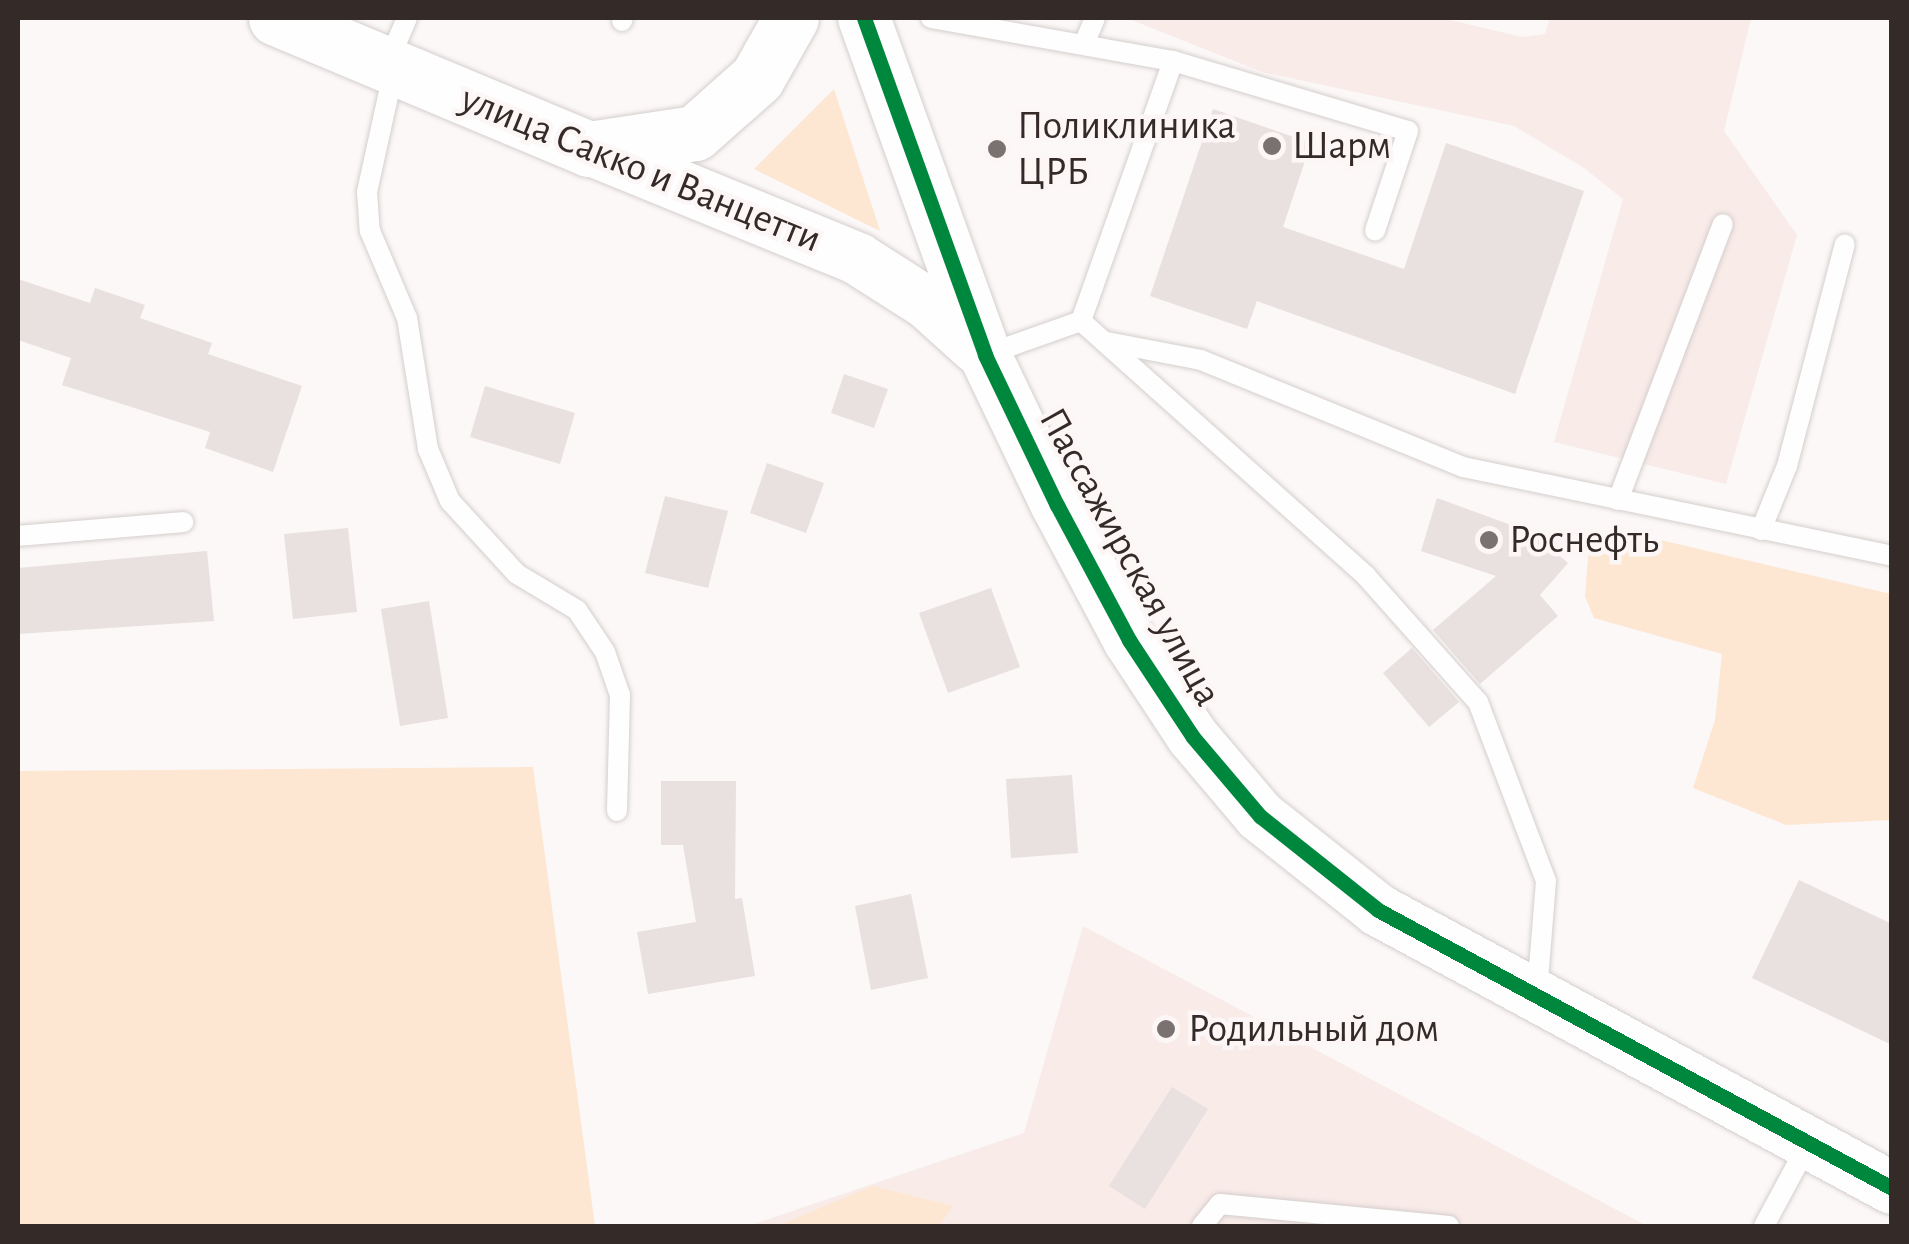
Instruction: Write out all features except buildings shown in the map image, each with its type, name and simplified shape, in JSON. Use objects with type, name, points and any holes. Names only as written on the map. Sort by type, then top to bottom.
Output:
[{"type":"main road","name":"улица Сакко и Ванцетти","points":[[276,18],[396,50],[589,150]]},
{"type":"main road","points":[[589,150],[696,133],[757,78],[791,18]]},
{"type":"street","name":"Пассажирская улица","points":[[864,18],[985,355],[1130,640],[1193,736],[1260,816],[1378,910],[1808,1146],[1892,1188]]},
{"type":"street","name":"улица Сакко и Ванцетти","points":[[589,150],[858,259],[927,302],[985,355]]},
{"type":"lane","points":[[930,18],[1172,61],[1408,131],[1375,231]]},
{"type":"lane","points":[[1084,44],[1095,18]]},
{"type":"lane","points":[[396,50],[368,192],[370,230],[407,318],[428,449],[450,501],[517,574],[577,610],[606,652],[620,695],[617,812]]},
{"type":"lane","points":[[1080,321],[1172,61]]},
{"type":"lane","points":[[1618,500],[1723,224]]},
{"type":"lane","points":[[1761,530],[1787,466],[1845,244]]},
{"type":"lane","points":[[985,355],[1080,321]]},
{"type":"lane","points":[[1080,321],[1366,576],[1478,702],[1546,881],[1537,996]]},
{"type":"lane","points":[[1106,342],[1202,360],[1463,466],[1892,556]]},
{"type":"lane","points":[[18,536],[183,522]]},
{"type":"lane","points":[[1764,1226],[1808,1146]]},
{"type":"lane","points":[[1202,1226],[1220,1204],[1449,1226]]},
{"type":"shaded area","points":[[1127,18],[1442,18],[1522,37],[1545,34],[1550,18],[1751,18],[1724,131],[1797,235],[1726,484],[1554,442],[1623,199],[1584,168],[1514,126],[1262,72]]},
{"type":"shaded area","points":[[834,89],[880,231],[754,169]]},
{"type":"shaded area","points":[[1622,531],[1891,594],[1891,820],[1786,825],[1693,788],[1715,720],[1722,654],[1594,618],[1585,596],[1589,544]]},
{"type":"shaded area","points":[[533,767],[595,1226],[18,1226],[18,771]]},
{"type":"shaded area","name":"Родильный дом","points":[[1083,926],[1647,1226],[748,1226],[1024,1133]]},
{"type":"shaded area","points":[[873,1186],[953,1206],[939,1226],[777,1226]]},
{"type":"cycle path","points":[[864,18],[985,355],[1057,505],[1129,640],[1193,737],[1260,816],[1378,910],[1892,1188]]},
{"type":"place","name":"Шарм","points":[[1272,146]]},
{"type":"place","name":"Поликлиника ЦРБ","points":[[997,149]]},
{"type":"place","name":"Роснефть","points":[[1489,540]]},
{"type":"place","name":"Родильный дом","points":[[1166,1029]]}]
